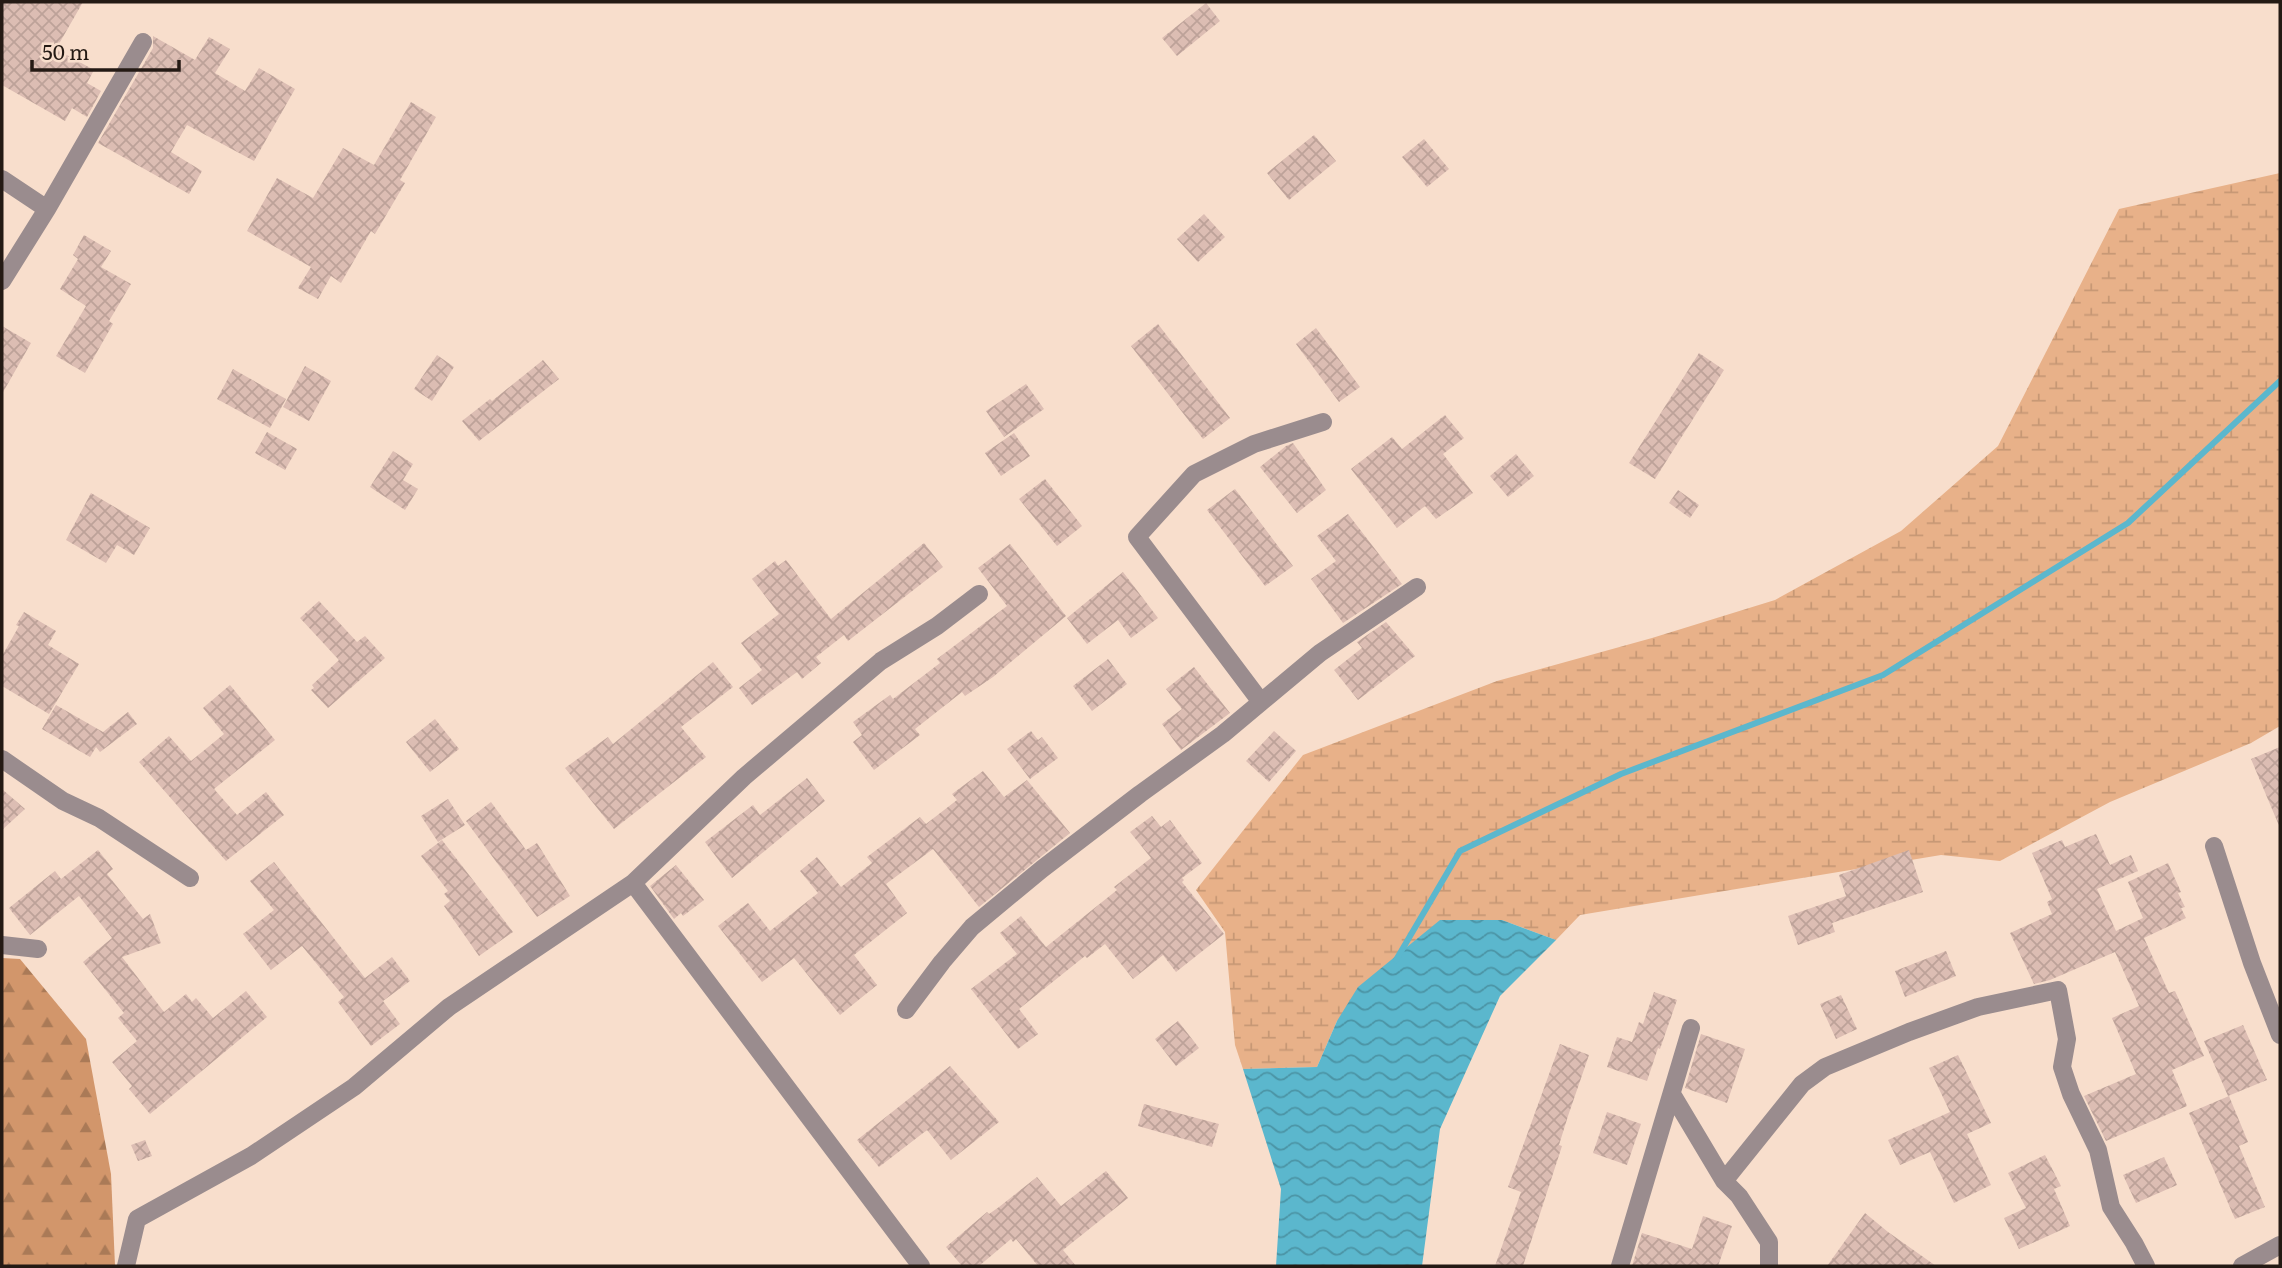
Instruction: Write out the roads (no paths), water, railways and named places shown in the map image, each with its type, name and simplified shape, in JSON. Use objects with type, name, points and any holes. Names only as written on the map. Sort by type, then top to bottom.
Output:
[{"type":"street","points":[[2,281],[47,209],[143,42]]},
{"type":"street","points":[[2,179],[47,209]]},
{"type":"street","points":[[1261,702],[1137,537],[1194,474],[1254,444],[1323,422]]},
{"type":"street","points":[[906,1010],[972,927],[1042,869],[1223,734],[1320,653],[1417,587]]},
{"type":"street","points":[[126,1266],[137,1219],[251,1156],[354,1087],[449,1007],[633,884],[744,777],[871,670],[979,594]]},
{"type":"street","points":[[2,760],[63,801],[99,818],[190,878]]},
{"type":"street","points":[[2214,846],[2252,963],[2280,1035]]},
{"type":"street","points":[[633,884],[921,1266]]},
{"type":"street","points":[[2,945],[38,949]]},
{"type":"street","points":[[1724,1181],[1802,1084],[1825,1068],[1909,1032],[1978,1007],[2058,990],[2067,1039],[2063,1067],[2071,1094],[2098,1150],[2111,1207],[2146,1266]]},
{"type":"street","points":[[1620,1266],[1691,1028]]},
{"type":"street","points":[[1672,1094],[1724,1181],[1739,1196],[1769,1242],[1769,1266]]},
{"type":"street","points":[[2242,1266],[2280,1244]]},
{"type":"water","points":[[1440,920],[1502,920],[1556,940],[1500,996],[1440,1129],[1422,1266],[1276,1266],[1281,1189],[1243,1069],[1317,1067],[1337,1021],[1358,987]]},
{"type":"waterway","points":[[1396,960],[1460,851],[1621,774],[1883,675],[2128,523],[2280,381]]}]
